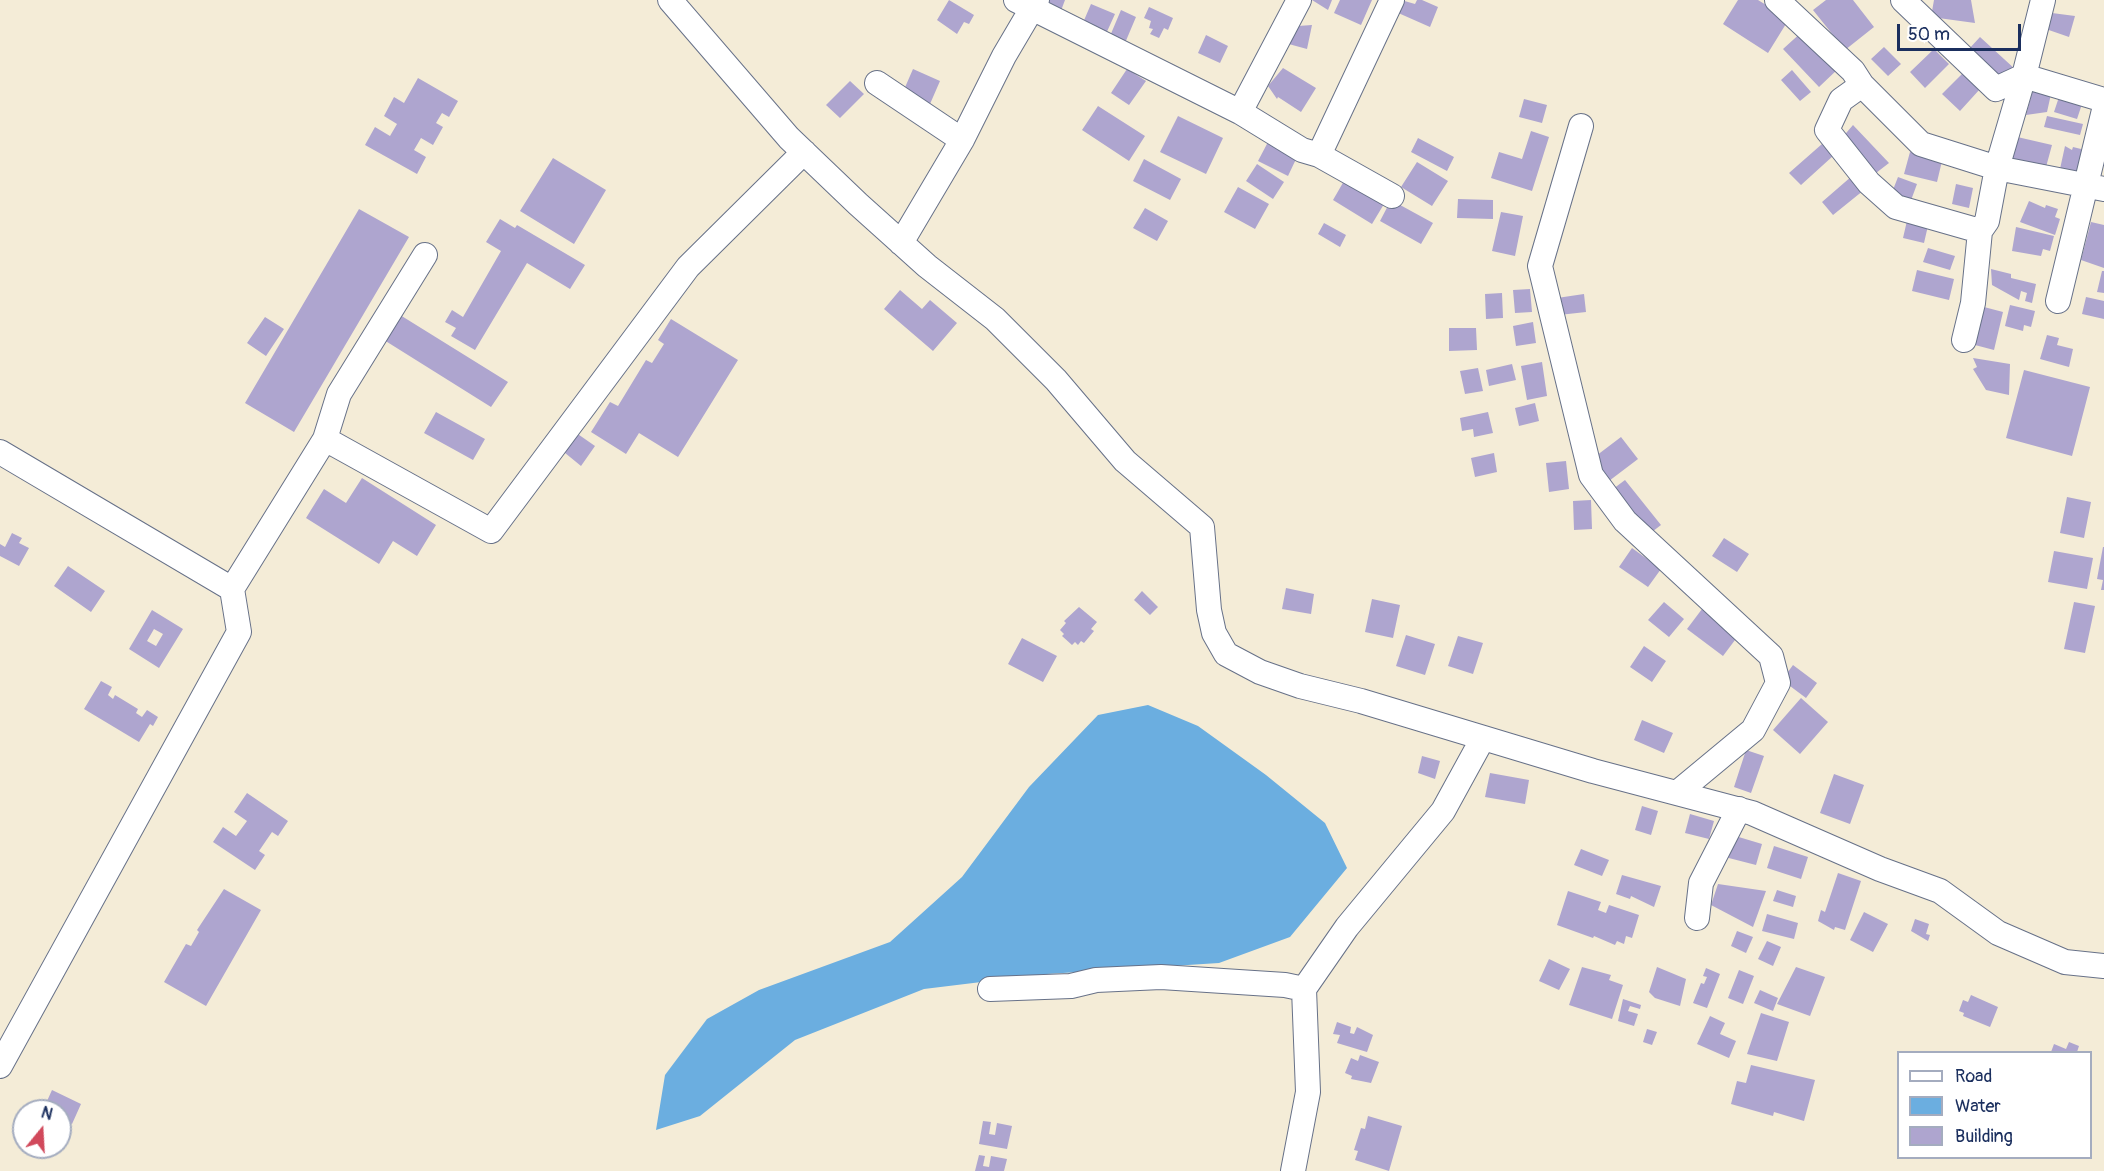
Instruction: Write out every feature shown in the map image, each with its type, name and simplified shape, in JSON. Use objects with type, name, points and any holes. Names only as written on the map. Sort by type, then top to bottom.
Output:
[{"type":"street","points":[[670,0],[804,152],[901,243],[995,319],[1056,380],[1125,461],[1202,527],[1209,609],[1214,633],[1226,654],[1260,672],[1300,686],[1361,700],[1483,738],[1739,809],[1814,838],[1880,869],[1940,891],[1998,933],[2065,962],[2104,966]]},
{"type":"street","points":[[1240,112],[1299,0]]},
{"type":"street","points":[[1319,155],[1392,0]]},
{"type":"street","points":[[1777,0],[1853,70],[1862,85],[1921,144],[1997,168],[2095,188]]},
{"type":"street","points":[[1903,0],[1996,90],[2024,76],[2104,100]]},
{"type":"street","points":[[1964,340],[1973,303],[1980,231],[1987,221],[1997,168],[2043,0]]},
{"type":"street","points":[[901,243],[962,140],[1029,3],[1240,112],[1302,150],[1319,155],[1392,196]]},
{"type":"street","points":[[877,83],[962,140]]},
{"type":"street","points":[[1862,85],[1841,100],[1827,130],[1869,183],[1896,207],[1980,231]]},
{"type":"street","points":[[2058,301],[2095,188],[2104,110]]},
{"type":"street","points":[[1581,126],[1540,266],[1590,475],[1625,520],[1771,656],[1778,684],[1753,730],[1677,793]]},
{"type":"street","points":[[325,439],[491,531],[688,267],[804,152]]},
{"type":"street","points":[[0,1066],[238,632],[232,589],[325,439],[339,394],[425,255]]},
{"type":"street","points":[[0,452],[232,589]]},
{"type":"street","points":[[1293,1171],[1308,1092],[1304,989],[1347,927],[1443,811],[1483,738]]},
{"type":"street","points":[[1697,918],[1701,883],[1739,809]]},
{"type":"street","points":[[990,989],[1071,986],[1096,980],[1161,977],[1285,985],[1304,989]]},
{"type":"water","points":[[1148,705],[1198,726],[1266,775],[1325,823],[1347,868],[1290,937],[1219,963],[1047,974],[924,989],[795,1040],[700,1116],[656,1130],[665,1075],[707,1019],[759,990],[890,942],[962,877],[1029,787],[1098,715]]},
{"type":"building","points":[[949,0],[974,15],[969,24],[964,22],[957,34],[937,20]]},
{"type":"building","points":[[1050,0],[1065,0],[1059,16],[1045,6]]},
{"type":"building","points":[[1312,0],[1332,0],[1328,10]]},
{"type":"building","points":[[1340,0],[1372,0],[1361,25],[1334,13]]},
{"type":"building","points":[[1401,0],[1415,4],[1417,0],[1422,0],[1438,7],[1430,27],[1396,12]]},
{"type":"building","points":[[1738,0],[1758,0],[1789,19],[1768,53],[1723,24]]},
{"type":"building","points":[[1826,0],[1853,0],[1874,27],[1845,50],[1813,10]]},
{"type":"building","points":[[1934,0],[1971,0],[1975,23],[1931,17]]},
{"type":"building","points":[[1091,4],[1115,14],[1105,36],[1082,25]]},
{"type":"building","points":[[1149,7],[1173,18],[1168,30],[1164,28],[1159,38],[1150,34],[1153,29],[1149,28],[1151,21],[1144,18]]},
{"type":"building","points":[[1121,10],[1136,17],[1125,43],[1110,36]]},
{"type":"building","points":[[2052,13],[2075,16],[2069,37],[2043,28]]},
{"type":"building","points":[[1312,25],[1307,49],[1285,43],[1298,26]]},
{"type":"building","points":[[1804,30],[1839,68],[1819,87],[1783,49]]},
{"type":"building","points":[[1206,35],[1228,46],[1220,63],[1198,53]]},
{"type":"building","points":[[1980,37],[2016,70],[2003,86],[1968,50]]},
{"type":"building","points":[[1884,47],[1901,64],[1888,76],[1871,59]]},
{"type":"building","points":[[1934,49],[1949,64],[1925,88],[1910,72]]},
{"type":"building","points":[[1283,68],[1316,88],[1301,112],[1278,97],[1277,99],[1268,86]]},
{"type":"building","points":[[913,69],[940,81],[930,104],[903,92]]},
{"type":"building","points":[[1127,69],[1146,81],[1129,105],[1111,93]]},
{"type":"building","points":[[1792,70],[1811,92],[1800,101],[1781,80]]},
{"type":"building","points":[[1963,73],[1980,89],[1960,111],[1942,94]]},
{"type":"building","points":[[418,78],[458,101],[449,117],[442,113],[436,123],[443,127],[433,145],[421,138],[414,150],[426,157],[417,174],[365,145],[375,127],[390,136],[397,124],[384,116],[394,97],[404,103]]},
{"type":"building","points":[[850,81],[864,94],[840,118],[826,105]]},
{"type":"building","points":[[2033,90],[2051,94],[2047,112],[2026,115]]},
{"type":"building","points":[[2059,97],[2082,104],[2077,119],[2054,112]]},
{"type":"building","points":[[1524,99],[1547,105],[1542,123],[1519,117]]},
{"type":"building","points":[[1098,106],[1145,136],[1129,161],[1082,130]]},
{"type":"building","points":[[1178,116],[1223,138],[1206,174],[1160,152]]},
{"type":"building","points":[[2047,116],[2083,124],[2080,135],[2044,127]]},
{"type":"building","points":[[1853,125],[1889,163],[1876,173],[1841,139]]},
{"type":"building","points":[[1531,131],[1549,137],[1532,191],[1491,178],[1499,152],[1522,159]]},
{"type":"building","points":[[2013,136],[2052,145],[2046,167],[2007,158]]},
{"type":"building","points":[[1418,138],[1454,157],[1447,171],[1411,152]]},
{"type":"building","points":[[1268,142],[1297,157],[1288,176],[1258,161]]},
{"type":"building","points":[[1822,144],[1833,156],[1801,185],[1789,173]]},
{"type":"building","points":[[2065,146],[2072,150],[2073,147],[2081,149],[2081,173],[2060,169]]},
{"type":"building","points":[[1910,152],[1942,161],[1937,182],[1904,174]]},
{"type":"building","points":[[553,158],[606,190],[574,244],[520,211]]},
{"type":"building","points":[[1144,159],[1181,179],[1170,200],[1133,181]]},
{"type":"building","points":[[1417,162],[1448,181],[1432,206],[1401,187]]},
{"type":"building","points":[[1257,164],[1284,182],[1273,199],[1246,181]]},
{"type":"building","points":[[1852,176],[1864,190],[1833,215],[1822,202]]},
{"type":"building","points":[[1898,177],[1917,184],[1910,203],[1891,195]]},
{"type":"building","points":[[1344,181],[1384,204],[1372,224],[1333,200]]},
{"type":"building","points":[[1956,184],[1973,188],[1969,208],[1952,204]]},
{"type":"building","points":[[1238,187],[1269,204],[1255,229],[1224,212]]},
{"type":"building","points":[[1458,199],[1493,200],[1493,219],[1457,218]]},
{"type":"building","points":[[1391,200],[1433,223],[1421,244],[1380,221]]},
{"type":"building","points":[[2029,201],[2045,208],[2046,205],[2058,209],[2055,217],[2060,219],[2055,235],[2020,222]]},
{"type":"building","points":[[1145,208],[1168,221],[1157,241],[1133,228]]},
{"type":"building","points":[[359,209],[409,237],[294,432],[245,403]]},
{"type":"building","points":[[1501,212],[1523,216],[1515,256],[1492,251]]},
{"type":"building","points":[[1909,212],[1930,217],[1924,243],[1903,238]]},
{"type":"building","points":[[500,219],[515,228],[517,225],[585,265],[570,289],[527,263],[475,350],[451,336],[456,328],[445,322],[452,310],[463,317],[501,251],[486,242]]},
{"type":"building","points":[[2091,222],[2104,225],[2104,268],[2081,260]]},
{"type":"building","points":[[1324,223],[1346,235],[1340,247],[1318,234]]},
{"type":"building","points":[[2016,227],[2054,236],[2050,251],[2043,249],[2041,256],[2012,251]]},
{"type":"building","points":[[1928,248],[1955,256],[1950,270],[1923,262]]},
{"type":"building","points":[[1991,269],[2011,274],[2011,278],[2036,284],[2032,303],[2025,301],[2027,293],[2021,291],[2019,300],[1992,285]]},
{"type":"building","points":[[1917,270],[1954,279],[1949,300],[1912,291]]},
{"type":"building","points":[[2102,271],[2104,271],[2104,293],[2097,292]]},
{"type":"building","points":[[1530,289],[1532,312],[1515,313],[1513,290]]},
{"type":"building","points":[[900,290],[922,309],[930,300],[957,323],[933,351],[884,309]]},
{"type":"building","points":[[1502,293],[1503,318],[1486,319],[1485,294]]},
{"type":"building","points":[[1584,294],[1586,312],[1559,315],[1557,298]]},
{"type":"building","points":[[2086,297],[2104,301],[2104,319],[2082,314]]},
{"type":"building","points":[[2010,305],[2035,311],[2031,327],[2024,325],[2023,331],[2005,326]]},
{"type":"building","points":[[1984,307],[2003,312],[1994,350],[1975,345]]},
{"type":"building","points":[[392,310],[508,382],[491,407],[376,335]]},
{"type":"building","points":[[265,317],[284,329],[266,356],[247,343]]},
{"type":"building","points":[[671,319],[738,360],[678,457],[639,433],[626,454],[591,432],[610,402],[618,406],[646,360],[652,363],[664,344],[658,340]]},
{"type":"building","points":[[1533,322],[1536,343],[1516,346],[1513,326]]},
{"type":"building","points":[[1449,328],[1476,328],[1477,350],[1449,351]]},
{"type":"building","points":[[2047,335],[2059,338],[2057,345],[2073,349],[2069,367],[2040,359]]},
{"type":"building","points":[[1973,358],[2010,364],[2009,395],[1986,390],[1973,369],[1977,367]]},
{"type":"building","points":[[1542,362],[1547,396],[1527,400],[1521,366]]},
{"type":"building","points":[[1512,364],[1516,380],[1489,386],[1486,370]]},
{"type":"building","points":[[1478,368],[1483,391],[1465,394],[1460,371]]},
{"type":"building","points":[[2024,370],[2090,387],[2072,456],[2006,438]]},
{"type":"building","points":[[1535,403],[1539,421],[1519,426],[1515,408]]},
{"type":"building","points":[[436,412],[485,439],[473,460],[424,433]]},
{"type":"building","points":[[1488,412],[1493,433],[1474,437],[1473,429],[1462,431],[1460,418]]},
{"type":"building","points":[[572,430],[595,446],[581,466],[559,448]]},
{"type":"building","points":[[1621,437],[1638,459],[1605,484],[1588,462]]},
{"type":"building","points":[[1494,453],[1497,472],[1475,477],[1471,458]]},
{"type":"building","points":[[1566,461],[1569,489],[1549,492],[1546,463]]},
{"type":"building","points":[[362,478],[436,525],[417,556],[393,541],[379,564],[306,518],[324,489],[346,503]]},
{"type":"building","points":[[1625,480],[1661,525],[1644,538],[1609,492]]},
{"type":"building","points":[[2067,497],[2091,502],[2084,538],[2060,533]]},
{"type":"building","points":[[1591,500],[1592,529],[1574,530],[1573,501]]},
{"type":"building","points":[[12,533],[22,538],[19,543],[29,548],[19,566],[0,556],[0,544],[5,547]]},
{"type":"building","points":[[1724,538],[1749,554],[1737,572],[1712,556]]},
{"type":"building","points":[[2103,547],[2104,590],[2101,590],[2103,580],[2097,579]]},
{"type":"building","points":[[1632,548],[1661,569],[1648,587],[1619,567]]},
{"type":"building","points":[[2054,551],[2093,558],[2087,589],[2048,582]]},
{"type":"building","points":[[68,566],[105,591],[91,612],[54,586]]},
{"type":"building","points":[[1286,588],[1314,594],[1311,614],[1282,609]]},
{"type":"building","points":[[1142,591],[1158,607],[1150,615],[1134,600]]},
{"type":"building","points":[[1372,599],[1400,605],[1393,638],[1365,632]]},
{"type":"building","points":[[1664,602],[1684,619],[1669,637],[1648,620]]},
{"type":"building","points":[[2074,602],[2095,606],[2085,653],[2064,649]]},
{"type":"building","points":[[1079,607],[1097,622],[1091,629],[1094,631],[1084,643],[1081,641],[1078,645],[1075,642],[1072,645],[1062,636],[1064,634],[1060,630],[1066,623],[1064,621]]},
{"type":"building","points":[[1702,609],[1738,636],[1723,656],[1687,629]]},
{"type":"building","points":[[152,610],[183,629],[159,668],[129,649]],"holes":[[[154,629],[163,634],[156,646],[147,641]]]},
{"type":"building","points":[[1406,635],[1435,644],[1425,675],[1396,666]]},
{"type":"building","points":[[1458,636],[1483,643],[1473,674],[1448,666]]},
{"type":"building","points":[[1022,638],[1057,656],[1043,682],[1008,664]]},
{"type":"building","points":[[1644,646],[1666,661],[1652,682],[1630,667]]},
{"type":"building","points":[[1793,665],[1817,683],[1806,698],[1782,680]]},
{"type":"building","points":[[101,681],[112,687],[108,695],[113,699],[115,695],[138,709],[136,713],[142,717],[147,710],[158,717],[153,726],[150,724],[139,742],[84,709]]},
{"type":"building","points":[[1801,698],[1828,722],[1800,754],[1773,730]]},
{"type":"building","points":[[1642,720],[1673,733],[1664,753],[1634,740]]},
{"type":"building","points":[[1746,750],[1764,756],[1751,793],[1734,787]]},
{"type":"building","points":[[1422,756],[1440,761],[1435,779],[1418,773]]},
{"type":"building","points":[[1490,773],[1529,780],[1525,804],[1485,797]]},
{"type":"building","points":[[1834,774],[1864,785],[1850,824],[1820,813]]},
{"type":"building","points":[[247,793],[288,821],[278,836],[272,832],[259,851],[265,855],[255,870],[213,842],[223,827],[236,836],[247,821],[234,812]]},
{"type":"building","points":[[1642,806],[1658,811],[1651,835],[1635,830]]},
{"type":"building","points":[[1690,814],[1714,821],[1709,839],[1685,833]]},
{"type":"building","points":[[1732,835],[1762,844],[1756,865],[1721,856]]},
{"type":"building","points":[[1774,846],[1808,857],[1801,879],[1767,868]]},
{"type":"building","points":[[1581,849],[1609,860],[1602,876],[1574,865]]},
{"type":"building","points":[[1838,873],[1861,881],[1845,930],[1835,927],[1834,930],[1818,921],[1821,910],[1825,912]]},
{"type":"building","points":[[1622,875],[1661,886],[1654,907],[1631,896],[1630,899],[1616,894]]},
{"type":"building","points":[[1718,884],[1766,891],[1753,927],[1711,905]]},
{"type":"building","points":[[224,889],[261,910],[206,1006],[164,982],[186,944],[191,946],[199,932],[197,930]]},
{"type":"building","points":[[1777,890],[1796,896],[1793,907],[1773,901]]},
{"type":"building","points":[[1568,891],[1601,902],[1598,910],[1606,913],[1609,905],[1639,915],[1632,938],[1626,936],[1624,944],[1617,941],[1615,945],[1557,925]]},
{"type":"building","points":[[1864,912],[1888,924],[1873,952],[1850,940]]},
{"type":"building","points":[[1767,914],[1798,923],[1794,939],[1762,931]]},
{"type":"building","points":[[1915,919],[1929,924],[1926,934],[1930,935],[1928,941],[1911,931]]},
{"type":"building","points":[[1737,931],[1753,937],[1746,953],[1731,946]]},
{"type":"building","points":[[1767,941],[1781,947],[1773,966],[1758,959]]},
{"type":"building","points":[[1549,959],[1570,969],[1559,990],[1539,981]]},
{"type":"building","points":[[1582,967],[1611,975],[1609,980],[1623,985],[1612,1019],[1569,1005]]},
{"type":"building","points":[[1657,967],[1686,979],[1680,1006],[1655,998],[1649,992]]},
{"type":"building","points":[[1796,967],[1825,977],[1810,1016],[1777,1004]]},
{"type":"building","points":[[1706,968],[1720,974],[1707,1008],[1693,1003],[1701,983],[1704,984],[1707,977],[1703,976]]},
{"type":"building","points":[[1739,970],[1754,976],[1743,1004],[1728,998]]},
{"type":"building","points":[[1760,990],[1778,998],[1773,1011],[1754,1003]]},
{"type":"building","points":[[1971,995],[1998,1007],[1990,1027],[1963,1016],[1964,1013],[1959,1011],[1963,1000],[1968,1002]]},
{"type":"building","points":[[1623,999],[1641,1005],[1640,1009],[1630,1006],[1628,1011],[1638,1014],[1634,1026],[1618,1021]]},
{"type":"building","points":[[1761,1013],[1789,1022],[1777,1061],[1747,1054]]},
{"type":"building","points":[[1710,1016],[1725,1023],[1720,1034],[1736,1041],[1729,1058],[1697,1044]]},
{"type":"building","points":[[1337,1022],[1351,1027],[1350,1033],[1354,1034],[1357,1027],[1373,1035],[1367,1052],[1337,1043],[1340,1035],[1333,1034]]},
{"type":"building","points":[[1647,1029],[1657,1032],[1652,1045],[1643,1042]]},
{"type":"building","points":[[2069,1042],[2079,1046],[2077,1051],[2051,1051],[2054,1044],[2066,1049]]},
{"type":"building","points":[[1360,1055],[1379,1062],[1371,1083],[1351,1079],[1352,1076],[1345,1073],[1351,1058],[1358,1061]]},
{"type":"building","points":[[1751,1065],[1815,1080],[1804,1121],[1774,1112],[1773,1116],[1731,1104],[1737,1081],[1746,1083]]},
{"type":"building","points":[[52,1090],[71,1099],[48,1099]]},
{"type":"building","points":[[72,1100],[81,1104],[72,1124]]},
{"type":"building","points":[[1368,1116],[1402,1126],[1389,1171],[1355,1160],[1358,1151],[1354,1150],[1361,1128],[1365,1129]]},
{"type":"building","points":[[983,1121],[991,1122],[989,1134],[995,1135],[997,1123],[1012,1126],[1007,1149],[979,1144]]},
{"type":"building","points":[[979,1155],[985,1156],[983,1166],[989,1167],[991,1156],[1007,1159],[1004,1171],[975,1171]]}]
